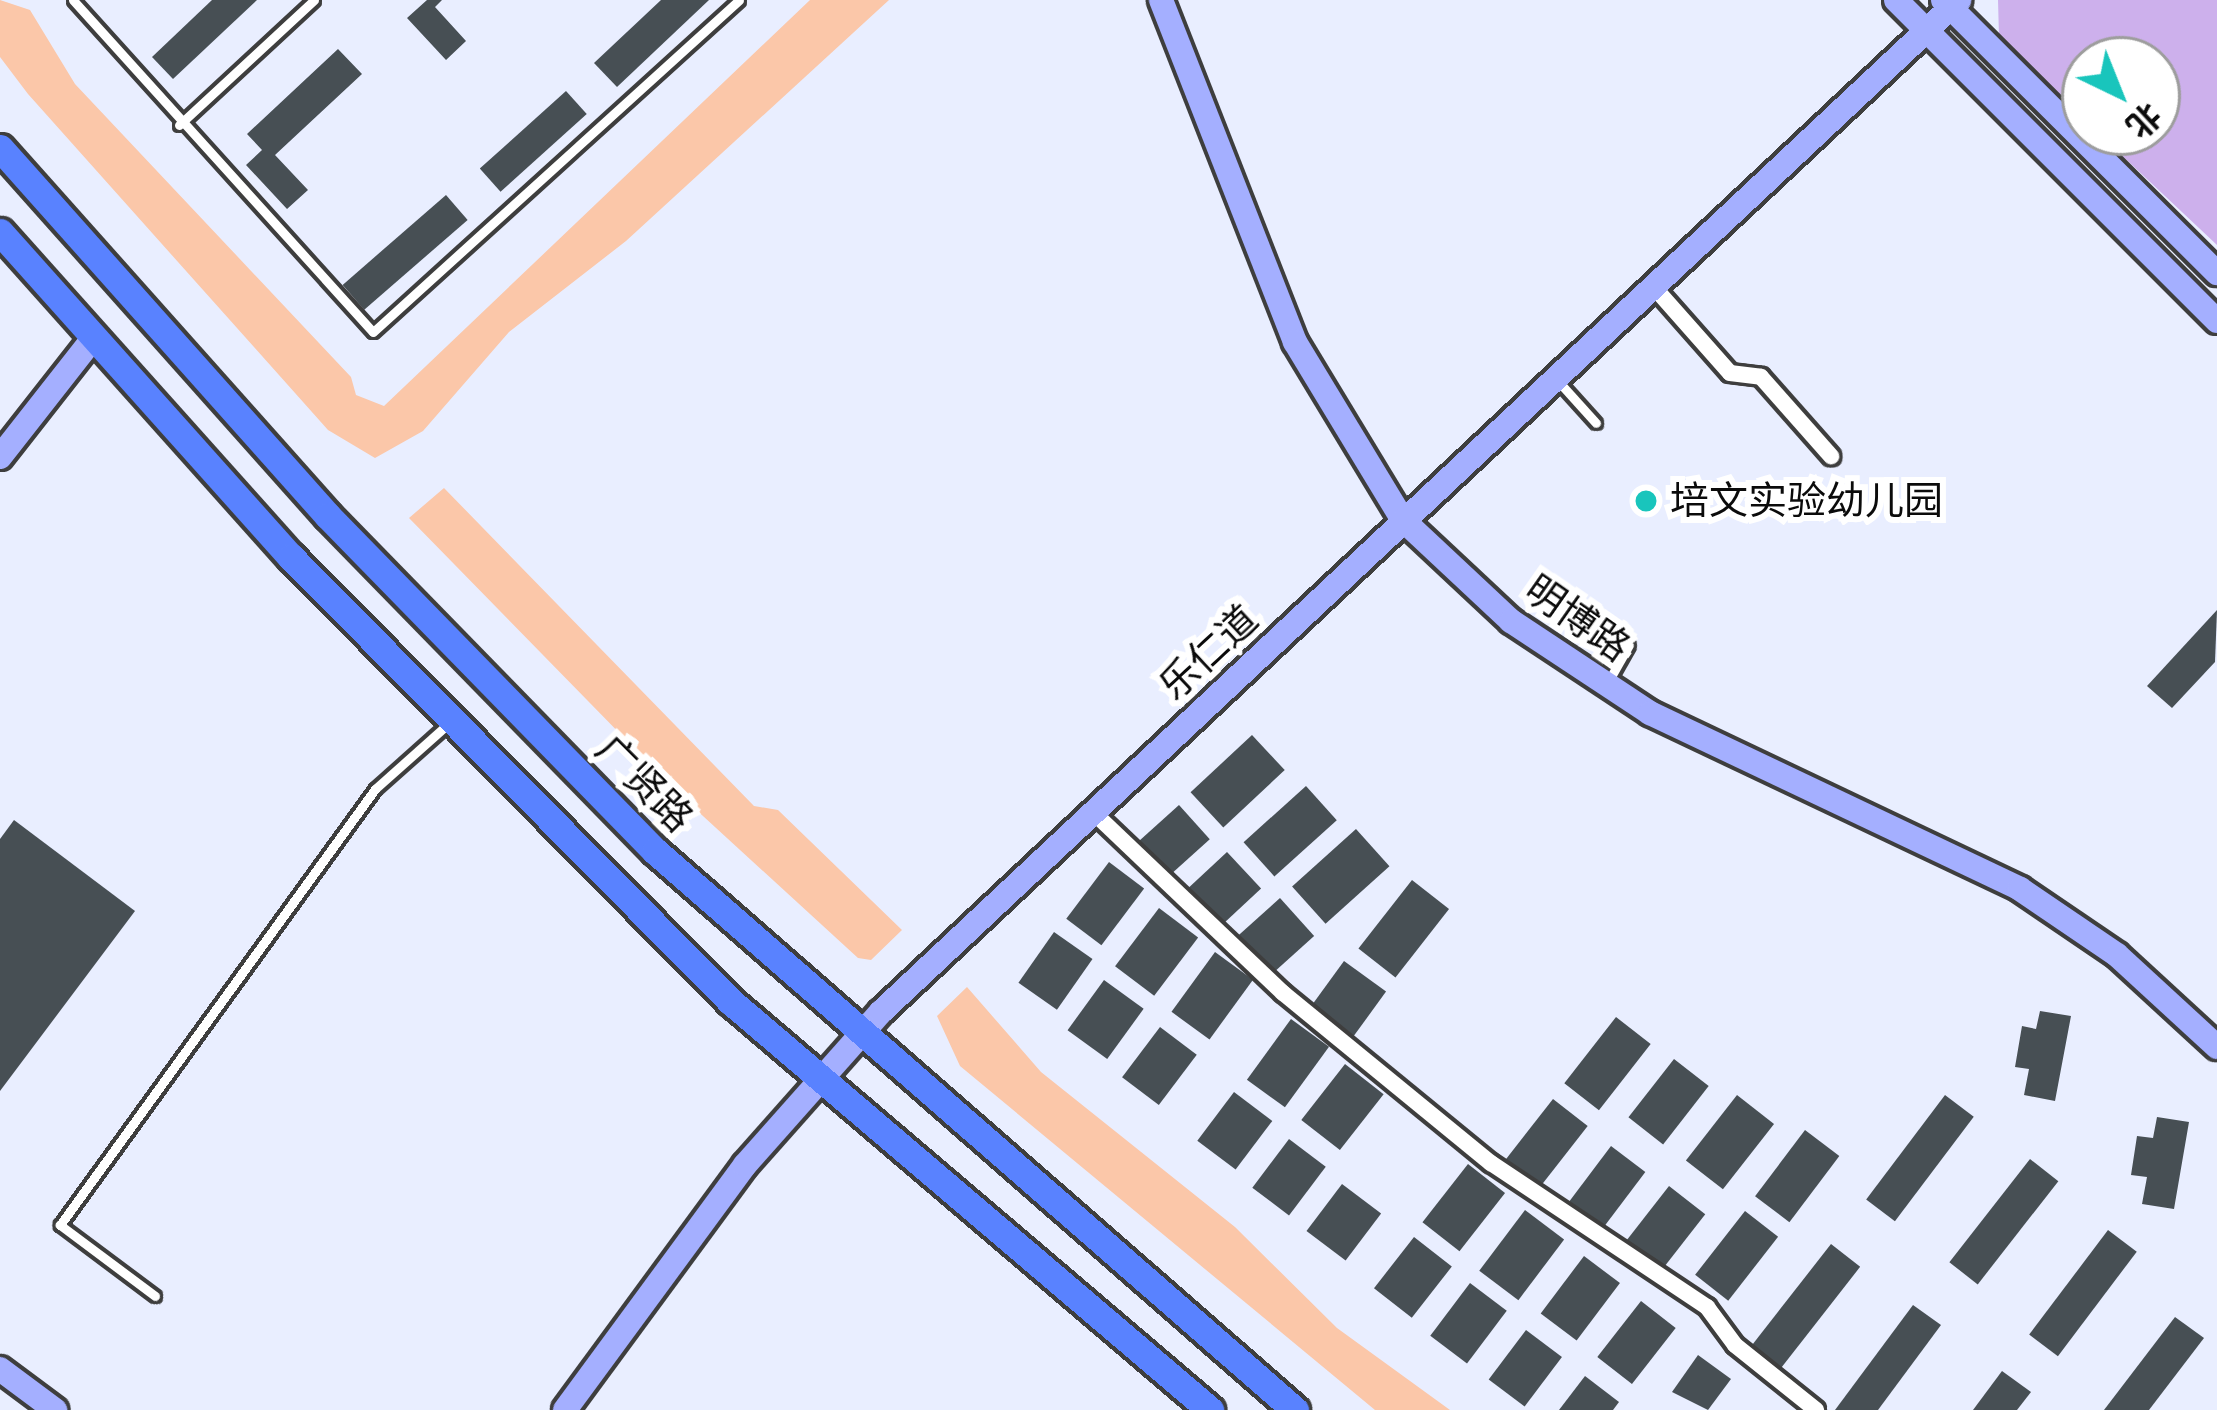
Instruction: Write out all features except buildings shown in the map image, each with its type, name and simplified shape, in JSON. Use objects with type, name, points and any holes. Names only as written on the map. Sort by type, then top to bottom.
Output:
[{"type":"main road","name":"广贤路","points":[[0,148],[328,516],[655,851],[856,1037],[1295,1410]]},
{"type":"main road","points":[[0,232],[448,723],[818,1080],[1210,1410]]},
{"type":"street","name":"明博路","points":[[1161,0],[1294,342],[1403,520],[1511,621],[1606,684],[2020,889],[2117,955],[2217,1047]]},
{"type":"street","points":[[1896,0],[2217,321]]},
{"type":"street","name":"乐仁道","points":[[565,1410],[856,1037],[1951,3]]},
{"type":"street","points":[[1951,3],[2217,273]]},
{"type":"street","points":[[1653,286],[1730,373],[1761,377],[1831,456]]},
{"type":"street","points":[[0,457],[94,337]]},
{"type":"street","points":[[1093,812],[1445,1126],[1657,1282],[1707,1307],[1735,1345],[1816,1410]]},
{"type":"street","points":[[0,1369],[55,1410]]},
{"type":"lane","points":[[74,0],[179,125],[373,332],[739,0]]},
{"type":"lane","points":[[179,125],[314,0]]},
{"type":"lane","points":[[1555,378],[1596,423]]},
{"type":"lane","points":[[1606,684],[1629,645]]},
{"type":"lane","points":[[155,1296],[60,1225],[375,789],[448,723]]},
{"type":"shaded area","points":[[0,0],[30,10],[75,84],[351,377],[356,395],[384,406],[810,0],[889,0],[626,241],[509,332],[423,431],[375,458],[328,430],[28,94],[0,57]]},
{"type":"shaded area","points":[[1998,0],[2217,0],[2217,245],[2122,156],[2181,156],[2181,36],[2061,36],[2061,98],[1999,37]]},
{"type":"shaded area","points":[[444,488],[754,806],[778,810],[902,930],[871,960],[858,958],[679,794],[409,518]]},
{"type":"shaded area","points":[[967,987],[1041,1072],[1235,1227],[1337,1328],[1450,1410],[1375,1410],[960,1066],[937,1016]]},
{"type":"place","name":"培文实验幼儿园","points":[[1646,501]]}]
